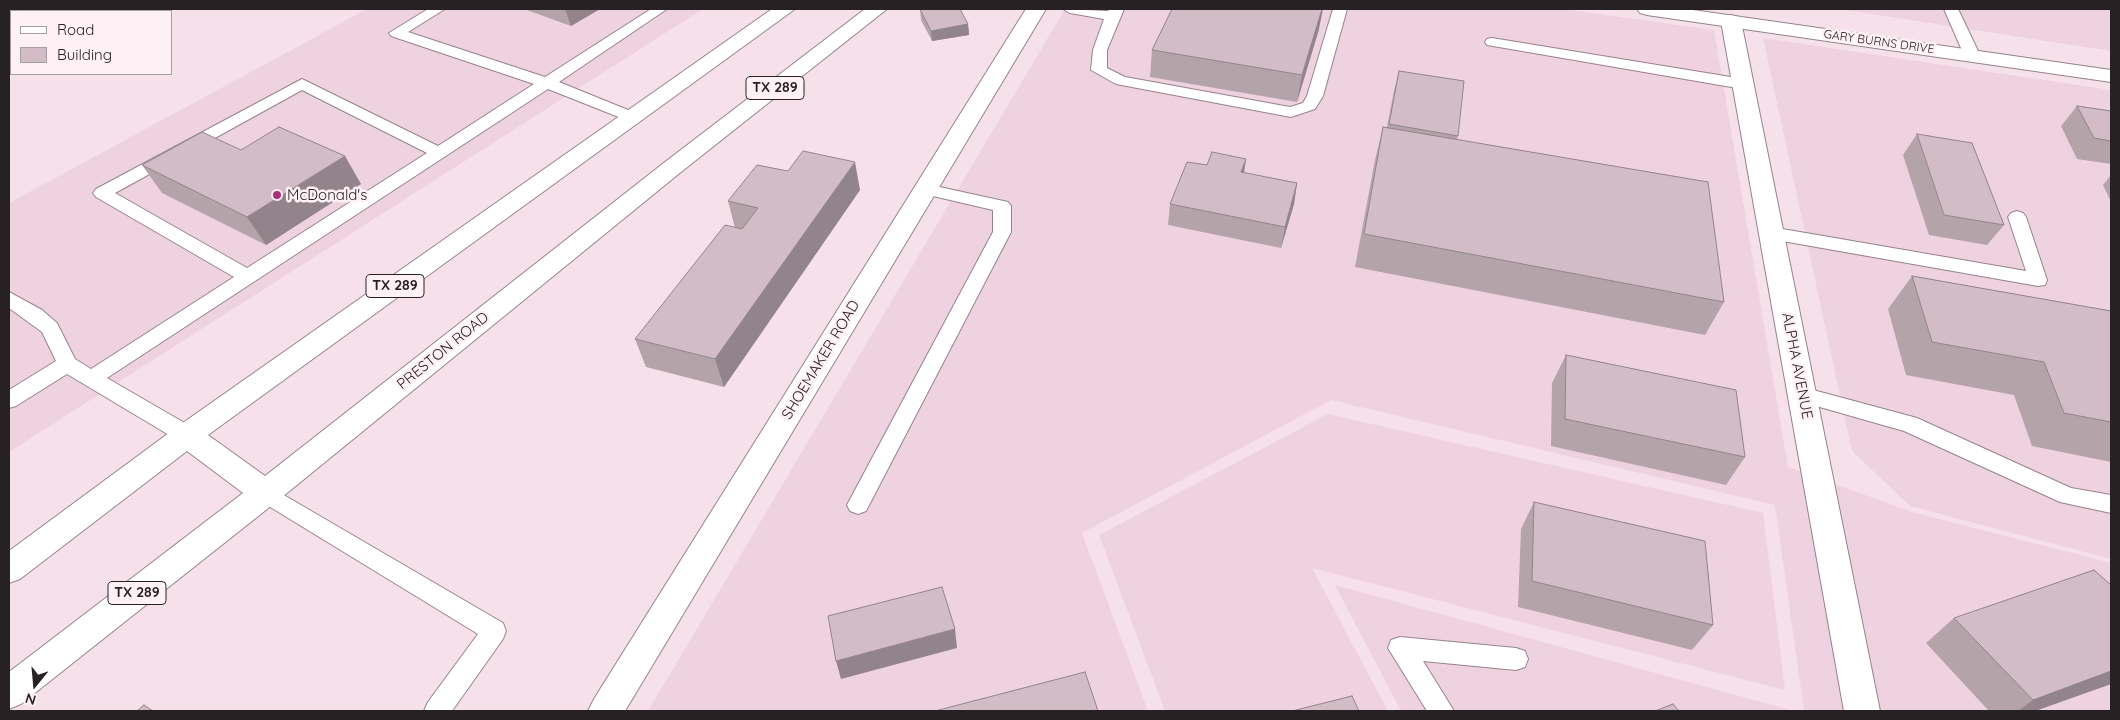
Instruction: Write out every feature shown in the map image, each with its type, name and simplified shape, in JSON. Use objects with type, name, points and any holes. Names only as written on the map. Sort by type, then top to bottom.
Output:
[{"type":"street","name":"TX 289","points":[[9,569],[187,435],[785,9]]},
{"type":"street","name":"PRESTON ROAD","points":[[9,693],[265,493],[665,174],[877,9]]},
{"type":"street","name":"SHOEMAKER ROAD","points":[[606,711],[1036,9]]},
{"type":"street","name":"GARY BURNS DRIVE","points":[[1647,9],[2111,76]]},
{"type":"street","name":"ALPHA AVENUE","points":[[1731,21],[1862,711]]},
{"type":"street","points":[[187,435],[265,493]]},
{"type":"lane","points":[[438,9],[396,33],[548,83],[632,117]]},
{"type":"lane","points":[[91,379],[660,9]]},
{"type":"lane","points":[[1070,9],[1114,12],[1100,50],[1099,70],[1121,81],[1291,112],[1309,106],[1315,96],[1340,9]]},
{"type":"lane","points":[[1951,9],[1972,55]]},
{"type":"lane","points":[[1492,42],[1743,84]]},
{"type":"lane","points":[[248,277],[102,193],[302,84],[440,153]]},
{"type":"lane","points":[[858,505],[1002,232],[1002,206],[926,189]]},
{"type":"lane","points":[[1771,233],[2038,280],[2018,217]]},
{"type":"lane","points":[[9,299],[35,315],[50,328],[67,364],[187,435]]},
{"type":"lane","points":[[9,400],[67,364]]},
{"type":"lane","points":[[1802,395],[1910,424],[2068,496],[2111,504]]},
{"type":"lane","points":[[265,493],[494,631],[437,711]]},
{"type":"lane","points":[[1440,711],[1400,648],[1516,660]]},
{"type":"shaded area","points":[[367,9],[703,9],[9,452],[9,203]]},
{"type":"shaded area","points":[[1065,9],[1564,9],[1714,30],[1788,467],[1912,512],[2111,563],[2111,711],[1804,711],[1775,505],[1331,400],[1082,533],[1148,711],[648,711]]},
{"type":"shaded area","points":[[1839,9],[2111,9],[2111,51]]},
{"type":"shaded area","points":[[1763,38],[2111,90],[2111,559],[1910,506],[1852,451]]},
{"type":"shaded area","points":[[1328,414],[1763,513],[1785,690],[1312,568],[1388,711],[1165,711],[1099,535]]},
{"type":"shaded area","points":[[1335,585],[1794,711],[1401,711]]},
{"type":"building","points":[[920,9],[960,9],[968,24],[931,31]]},
{"type":"building","points":[[1172,9],[1322,9],[1302,75],[1152,50]]},
{"type":"building","points":[[1399,71],[1464,81],[1458,136],[1389,124]]},
{"type":"building","points":[[2077,106],[2111,111],[2111,141],[2094,138]]},
{"type":"building","points":[[279,127],[345,156],[247,217],[142,165],[202,132],[241,150]]},
{"type":"building","points":[[1383,127],[1708,182],[1724,302],[1364,234]]},
{"type":"building","points":[[1917,134],[1972,143],[2004,225],[1944,215]]},
{"type":"building","points":[[803,151],[855,162],[715,359],[635,339],[725,225],[742,229],[758,208],[728,201],[757,165],[788,171]]},
{"type":"building","points":[[1212,152],[1246,159],[1241,172],[1297,183],[1285,227],[1170,204],[1187,162],[1207,165]]},
{"type":"building","points":[[1912,276],[2111,311],[2111,422],[2064,413],[2044,362],[1932,342]]},
{"type":"building","points":[[1566,355],[1736,390],[1745,457],[1565,419]]},
{"type":"building","points":[[1534,502],[1705,541],[1713,625],[1532,581]]},
{"type":"building","points":[[2094,570],[2111,585],[2111,671],[2033,700],[1954,618]]},
{"type":"building","points":[[942,587],[955,629],[836,661],[828,616]]},
{"type":"building","points":[[1085,672],[1098,711],[935,711]]},
{"type":"building","points":[[1352,696],[1359,711],[1292,711]]},
{"type":"building","points":[[1673,704],[1679,711],[1655,711]]},
{"type":"building","points":[[144,705],[153,711],[137,711]]},
{"type":"place","name":"McDonald's","points":[[277,195]]}]
